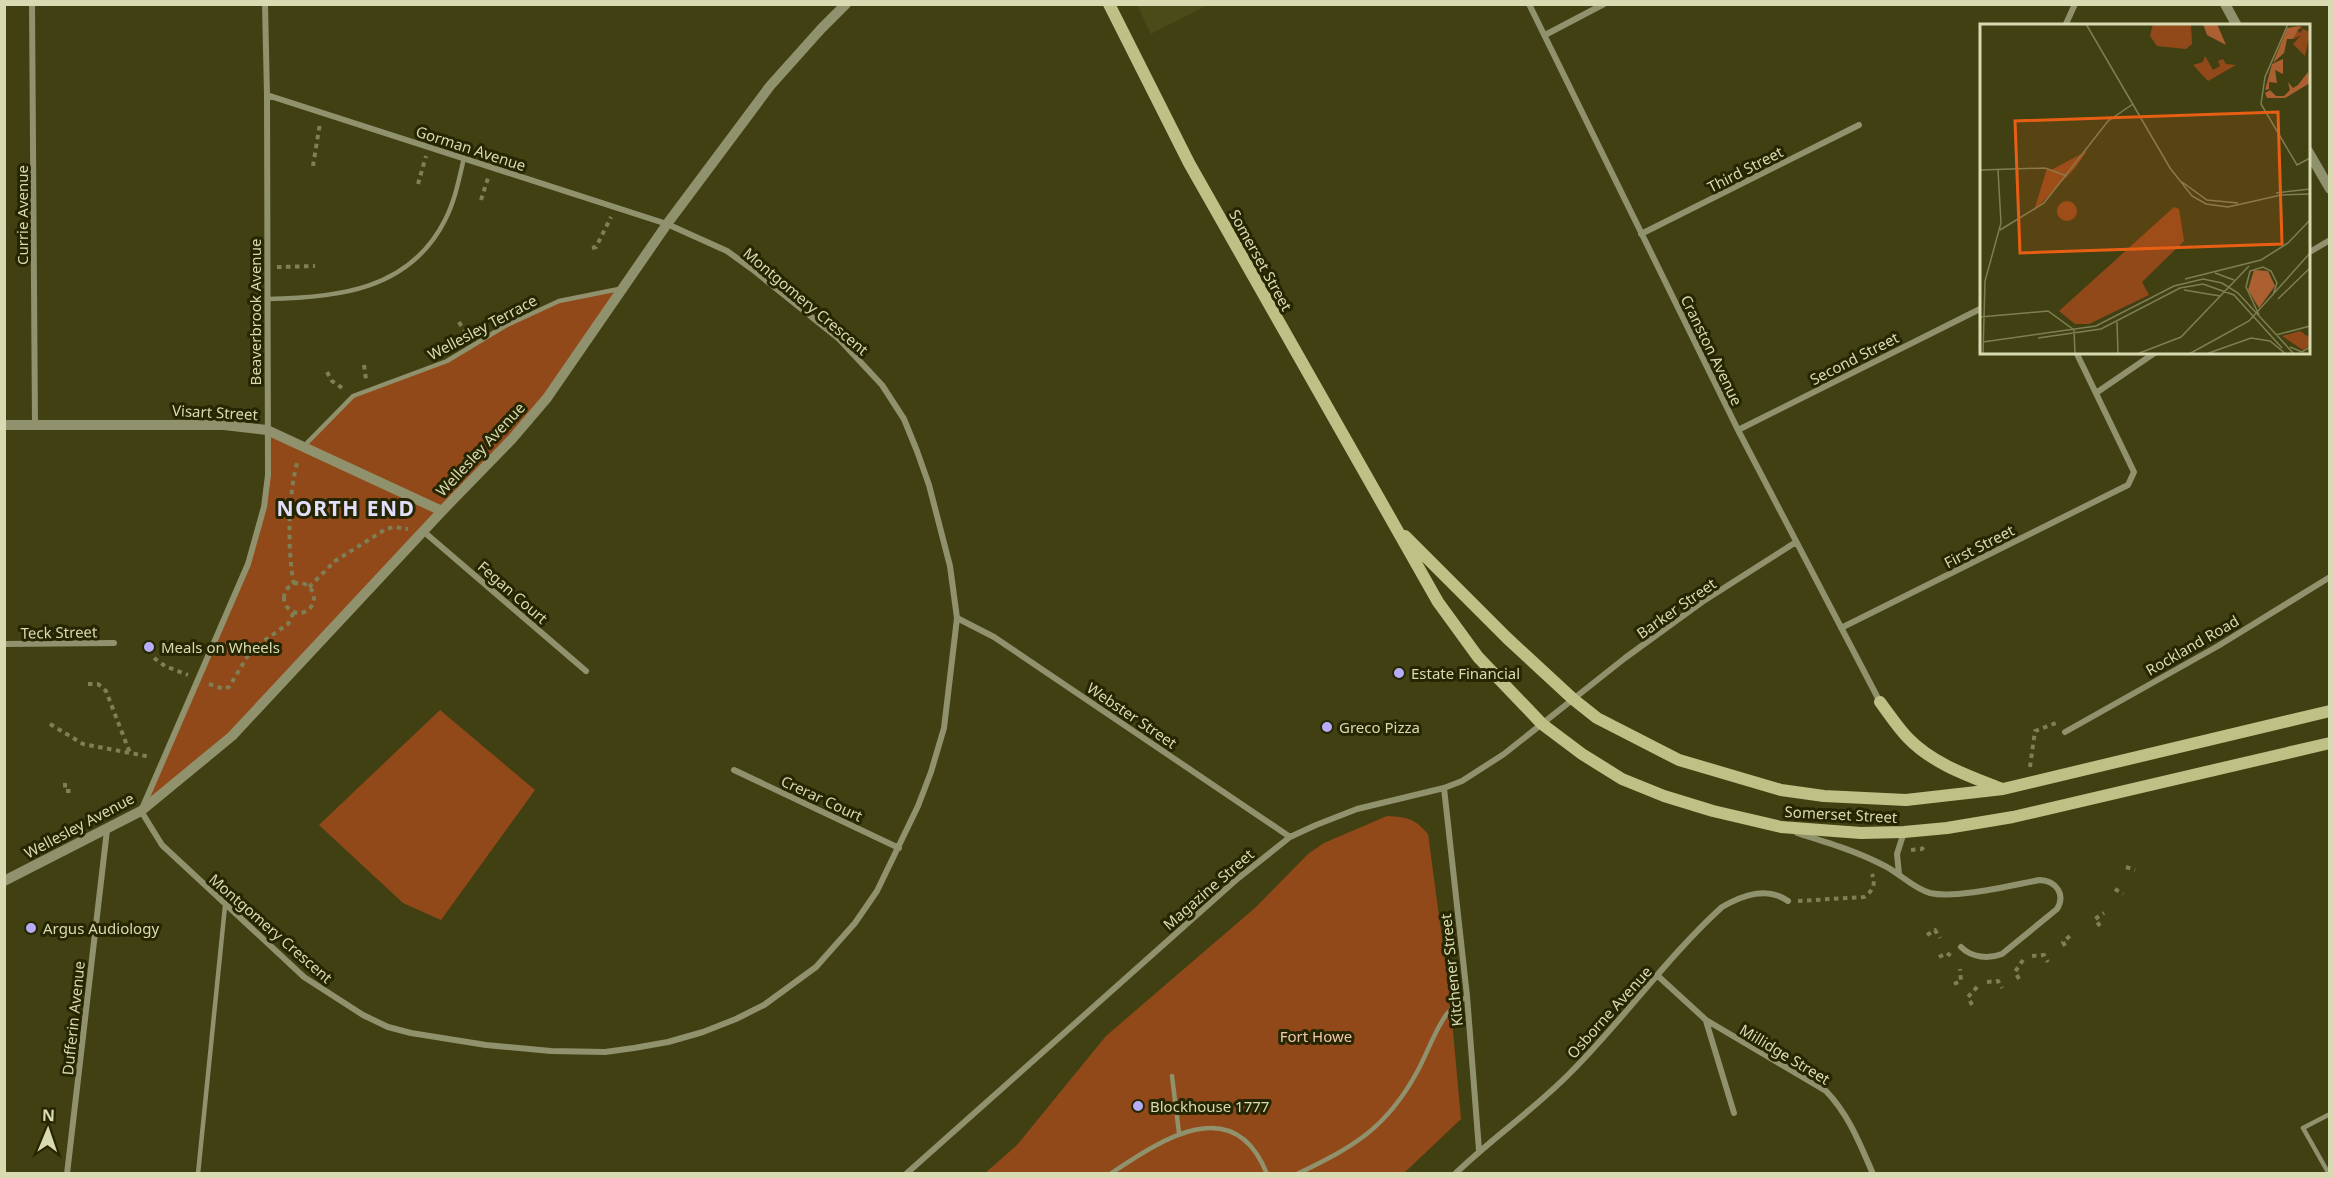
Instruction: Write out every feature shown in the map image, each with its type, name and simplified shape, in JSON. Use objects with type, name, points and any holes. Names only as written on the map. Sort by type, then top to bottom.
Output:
[{"type":"main road","name":"Somerset Street","points":[[1109,4],[1189,163],[1438,602],[1478,657],[1542,724],[1582,754],[1622,779],[1674,799],[1781,828],[1862,833],[1904,832],[2013,817],[2330,743]]},
{"type":"main road","name":"Somerset Street","points":[[1395,526],[1507,638],[1597,718],[1679,760],[1781,790],[1835,797],[1906,800],[2003,789],[2330,711]]},
{"type":"main road","points":[[1880,702],[1907,737],[1923,752],[1964,774],[2003,789]]},
{"type":"street","name":"Currie Avenue","points":[[32,4],[35,425]]},
{"type":"street","name":"Beaverbrook Avenue","points":[[141,811],[249,564],[257,536],[268,475],[265,4]]},
{"type":"street","name":"Wellesley Avenue","points":[[4,881],[141,811],[194,770],[232,736],[512,439],[547,398],[667,224],[770,86],[846,4]]},
{"type":"street","name":"Cranston Avenue","points":[[1529,4],[1738,430],[1880,702]]},
{"type":"street","points":[[1545,35],[1604,4]]},
{"type":"street","points":[[2066,24],[2075,4]]},
{"type":"street","points":[[2225,4],[2236,24]]},
{"type":"street","name":"Gorman Avenue","points":[[267,95],[667,224]]},
{"type":"street","name":"Third Street","points":[[1641,234],[1859,125]]},
{"type":"street","points":[[2310,155],[2330,189]]},
{"type":"street","name":"Montgomery Crescent","points":[[141,811],[162,845],[304,977],[335,999],[388,1027],[433,1038],[551,1051],[605,1052],[668,1042],[703,1032],[764,1005],[816,967],[855,923],[877,891],[918,806],[944,728],[957,618],[950,566],[929,485],[904,419],[882,385],[838,339],[752,269],[727,251],[667,224]]},
{"type":"street","points":[[2310,252],[2330,240]]},
{"type":"street","name":"Second Street","points":[[1738,430],[1980,309]]},
{"type":"street","points":[[2077,354],[2096,393],[2153,354]]},
{"type":"street","name":"First Street","points":[[1842,628],[2128,485],[2134,472],[2096,393]]},
{"type":"street","name":"Visart Street","points":[[4,425],[224,425],[267,430],[442,511]]},
{"type":"street","name":"Fegan Court","points":[[423,531],[586,671]]},
{"type":"street","name":"Barker Street","points":[[1573,699],[1702,602],[1796,542]]},
{"type":"street","name":"Rockland Road","points":[[2066,732],[2218,645],[2330,577]]},
{"type":"street","name":"Webster Street","points":[[957,618],[994,637],[1290,837]]},
{"type":"street","name":"Teck Street","points":[[4,644],[114,643]]},
{"type":"street","name":"Magazine Street","points":[[906,1173],[1236,879],[1290,837],[1357,809],[1444,788],[1462,781],[1496,759],[1573,699]]},
{"type":"street","name":"Crerar Court","points":[[734,770],[898,848]]},
{"type":"street","name":"Kitchener Street","points":[[1444,788],[1467,996],[1479,1150]]},
{"type":"street","points":[[1781,828],[1833,844],[1876,861],[1918,888],[1939,894],[2040,880],[2053,883],[2059,890],[2061,901],[2057,909],[2002,954],[1996,957],[1978,956],[1967,953],[1961,947]]},
{"type":"street","name":"Dufferin Avenue","points":[[67,1173],[107,830]]},
{"type":"street","points":[[1899,874],[1898,851],[1904,832]]},
{"type":"street","name":"Osborne Avenue","points":[[1455,1173],[1479,1150],[1515,1124],[1572,1071],[1722,907],[1741,898],[1765,893],[1774,893],[1788,901]]},
{"type":"street","name":"Millidge Street","points":[[1658,976],[1706,1020],[1826,1091],[1841,1107],[1873,1173]]},
{"type":"street","points":[[1706,1020],[1734,1113]]},
{"type":"lane","points":[[267,299],[303,299],[337,295],[360,289],[403,270],[427,248],[445,221],[458,185],[464,158]]},
{"type":"lane","name":"Wellesley Terrace","points":[[303,447],[353,396],[447,361],[505,326],[559,301],[623,288]]},
{"type":"lane","points":[[198,1173],[225,906]]},
{"type":"lane","points":[[1297,1173],[1350,1148],[1386,1118],[1417,1073],[1447,1013],[1467,996]]},
{"type":"lane","points":[[1172,1076],[1179,1133]]},
{"type":"lane","points":[[2329,1173],[2303,1128],[2330,1114]]},
{"type":"lane","points":[[1110,1173],[1148,1148],[1179,1133],[1195,1128],[1212,1127],[1225,1128],[1248,1141],[1261,1158],[1267,1173]]},
{"type":"path","points":[[313,166],[322,112]]},
{"type":"path","points":[[418,184],[429,147]]},
{"type":"path","points":[[481,200],[492,167]]},
{"type":"path","points":[[592,248],[596,247],[616,208]]},
{"type":"path","points":[[267,267],[315,267]]},
{"type":"path","points":[[327,372],[332,381],[353,396]]},
{"type":"path","points":[[294,584],[291,568],[291,490],[303,447]]},
{"type":"path","points":[[309,587],[335,561],[386,529],[394,527],[423,531]]},
{"type":"path","points":[[294,584],[309,587],[314,596],[312,606],[304,613],[294,612],[286,605],[284,600],[286,590],[294,584]]},
{"type":"path","points":[[154,658],[165,666],[224,689],[229,687],[252,649],[288,624],[294,612]]},
{"type":"path","points":[[88,684],[98,684],[106,691],[130,753]]},
{"type":"path","points":[[2027,783],[2035,731],[2063,721],[2066,732]]},
{"type":"path","points":[[50,724],[83,744],[163,759]]},
{"type":"path","points":[[65,783],[65,791],[71,791]]},
{"type":"path","points":[[1898,851],[1922,849],[1936,829]]},
{"type":"path","points":[[1788,901],[1864,897],[1871,893],[1874,887],[1874,879],[1869,871],[1876,861]]},
{"type":"path","points":[[2126,867],[2135,870]]},
{"type":"path","points":[[2115,889],[2123,894]]},
{"type":"path","points":[[2100,926],[2095,919],[2104,913]]},
{"type":"path","points":[[1927,935],[1935,930],[1940,938]]},
{"type":"path","points":[[2065,946],[2063,942],[2071,935]]},
{"type":"path","points":[[1939,957],[1947,953],[1955,959]]},
{"type":"path","points":[[2032,956],[2044,955],[2048,962]]},
{"type":"path","points":[[2019,979],[2014,972],[2023,960]]},
{"type":"path","points":[[1954,984],[1961,981],[1960,969]]},
{"type":"path","points":[[1987,982],[1998,981],[2002,988]]},
{"type":"path","points":[[1972,1005],[1968,997],[1978,986]]},
{"type":"shaded area","points":[[1137,5],[1208,5],[1151,34]]},
{"type":"green space","points":[[623,288],[547,398],[232,736],[141,811],[248,564],[264,507],[267,430],[303,447],[353,396],[447,361],[505,326],[559,301]]},
{"type":"green space","points":[[440,710],[535,790],[441,920],[403,903],[319,825]]},
{"type":"green space","name":"Fort Howe","points":[[1387,816],[1410,819],[1428,834],[1450,998],[1461,1119],[1404,1173],[984,1174],[1017,1145],[1106,1036],[1256,907],[1308,854],[1324,843]]},
{"type":"place","name":"Meals on Wheels","points":[[149,647]]},
{"type":"place","name":"Estate Financial","points":[[1399,673]]},
{"type":"place","name":"Greco Pizza","points":[[1327,727]]},
{"type":"place","name":"Argus Audiology","points":[[31,928]]},
{"type":"place","name":"Blockhouse 1777","points":[[1138,1106]]},
{"type":"district","name":"NORTH END","points":[[346,508]]}]
